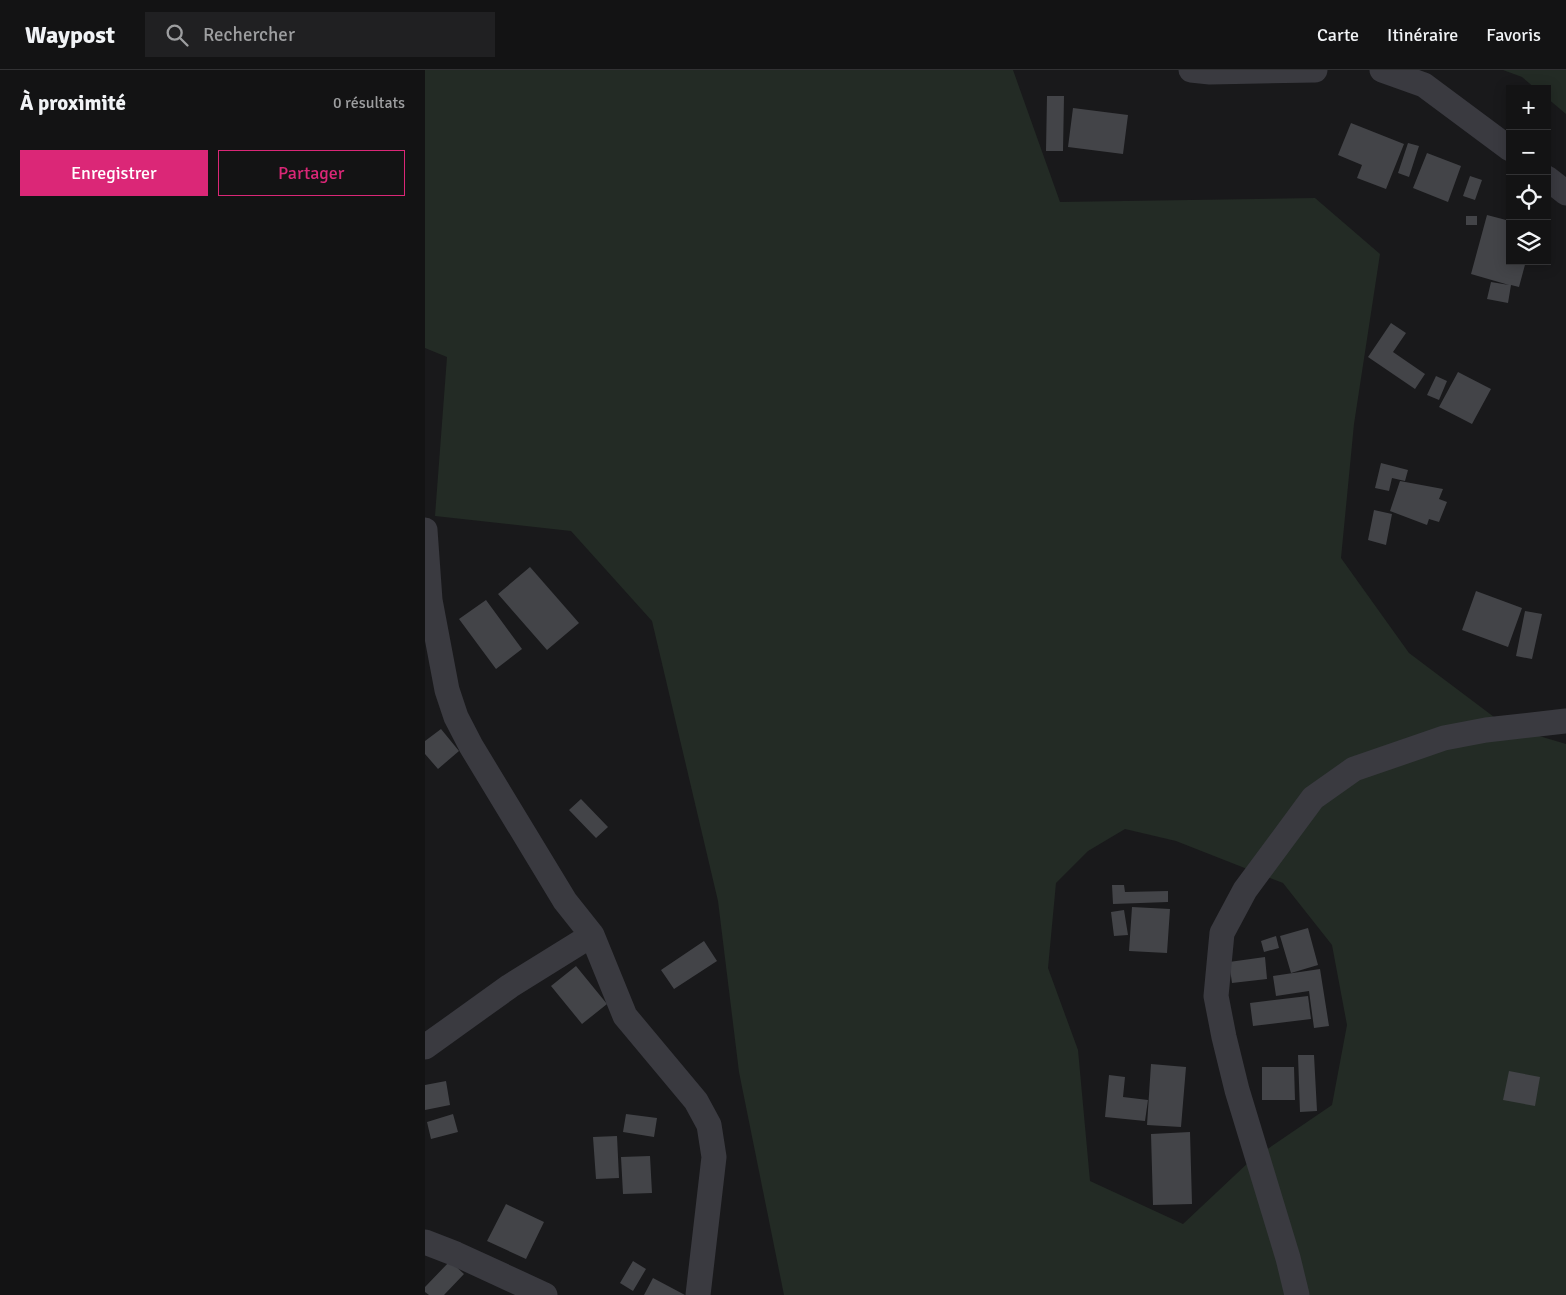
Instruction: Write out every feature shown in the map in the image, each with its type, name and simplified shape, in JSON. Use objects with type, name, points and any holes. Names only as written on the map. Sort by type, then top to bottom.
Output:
[{"type":"street","points":[[1191,70],[1210,72],[1315,70]]},
{"type":"street","points":[[1382,70],[1424,85],[1506,146]]},
{"type":"street","points":[[1551,181],[1566,193]]},
{"type":"street","points":[[425,530],[430,600],[447,690],[456,716],[471,746],[565,901],[592,935],[625,1016],[696,1101],[709,1124],[713,1157],[698,1295]]},
{"type":"street","points":[[1297,1295],[1288,1258],[1237,1090],[1224,1037],[1216,996],[1222,933],[1245,890],[1313,798],[1354,769],[1444,738],[1486,730],[1566,721]]},
{"type":"street","points":[[425,1048],[511,986],[592,935]]},
{"type":"street","points":[[425,1242],[456,1254],[545,1295]]},
{"type":"shaded area","points":[[425,70],[1013,70],[1060,202],[1315,198],[1380,254],[1354,424],[1341,558],[1409,653],[1506,726],[1566,744],[1566,1295],[784,1295],[739,1072],[718,901],[652,621],[571,531],[435,516],[447,357],[425,348]],"holes":[[[1125,829],[1176,841],[1283,883],[1332,945],[1347,1025],[1332,1105],[1250,1161],[1183,1224],[1090,1181],[1078,1050],[1048,968],[1056,883],[1088,851]]]},
{"type":"shaded area","points":[[1503,70],[1566,70],[1566,114],[1551,101],[1551,85],[1531,85],[1522,77]]},
{"type":"building","points":[[1047,96],[1064,96],[1063,151],[1046,151]]},
{"type":"building","points":[[1073,108],[1128,115],[1123,154],[1068,147]]},
{"type":"building","points":[[1351,123],[1404,144],[1386,189],[1357,178],[1362,165],[1338,155]]},
{"type":"building","points":[[1408,143],[1419,146],[1409,177],[1398,173]]},
{"type":"building","points":[[1427,153],[1461,166],[1448,202],[1413,188]]},
{"type":"building","points":[[1470,176],[1482,180],[1475,200],[1463,196]]},
{"type":"building","points":[[1487,215],[1506,220],[1506,265],[1525,265],[1519,287],[1511,285],[1508,303],[1487,299],[1491,282],[1509,285],[1471,274]]},
{"type":"building","points":[[1466,216],[1477,216],[1477,225],[1466,225]]},
{"type":"building","points":[[1391,323],[1406,333],[1393,352],[1425,374],[1415,389],[1368,357]]},
{"type":"building","points":[[1458,372],[1491,389],[1472,424],[1439,407]]},
{"type":"building","points":[[1436,376],[1447,381],[1439,400],[1427,395]]},
{"type":"building","points":[[1381,463],[1408,470],[1405,481],[1392,478],[1389,491],[1375,488]]},
{"type":"building","points":[[1400,481],[1443,489],[1439,499],[1447,502],[1439,522],[1429,519],[1427,525],[1390,511]]},
{"type":"building","points":[[1374,510],[1392,514],[1386,545],[1368,540]]},
{"type":"building","points":[[530,567],[579,623],[547,650],[498,594]]},
{"type":"building","points":[[1476,591],[1522,608],[1508,647],[1462,630]]},
{"type":"building","points":[[486,600],[522,649],[496,669],[459,619]]},
{"type":"building","points":[[1525,611],[1542,614],[1532,659],[1516,656]]},
{"type":"building","points":[[441,729],[459,751],[438,769],[425,754],[425,741]]},
{"type":"building","points":[[581,799],[608,827],[596,838],[569,810]]},
{"type":"building","points":[[1112,885],[1124,885],[1125,892],[1168,891],[1168,902],[1113,904]]},
{"type":"building","points":[[1132,907],[1170,909],[1167,953],[1129,951]]},
{"type":"building","points":[[1124,910],[1128,935],[1114,936],[1111,912]]},
{"type":"building","points":[[1308,928],[1318,965],[1291,973],[1280,936]]},
{"type":"building","points":[[1276,936],[1279,948],[1264,952],[1261,941]]},
{"type":"building","points":[[704,941],[717,961],[674,989],[661,970]]},
{"type":"building","points":[[1265,957],[1267,979],[1232,983],[1229,962]]},
{"type":"building","points":[[576,966],[607,1004],[582,1024],[551,986]]},
{"type":"building","points":[[1320,969],[1329,1026],[1314,1028],[1309,991],[1276,996],[1273,976]]},
{"type":"building","points":[[1308,996],[1311,1019],[1253,1026],[1250,1003]]},
{"type":"building","points":[[1298,1055],[1314,1055],[1317,1111],[1300,1112]]},
{"type":"building","points":[[1151,1064],[1186,1067],[1181,1127],[1147,1125]]},
{"type":"building","points":[[1262,1067],[1294,1067],[1295,1100],[1262,1100]]},
{"type":"building","points":[[1509,1071],[1540,1077],[1535,1106],[1503,1100]]},
{"type":"building","points":[[1109,1075],[1125,1077],[1123,1097],[1148,1100],[1145,1121],[1105,1117]]},
{"type":"building","points":[[446,1081],[450,1105],[425,1110],[425,1085]]},
{"type":"building","points":[[453,1114],[458,1132],[431,1139],[427,1122]]},
{"type":"building","points":[[626,1114],[657,1118],[654,1137],[623,1132]]},
{"type":"building","points":[[1190,1132],[1192,1204],[1153,1205],[1151,1134]]},
{"type":"building","points":[[617,1136],[619,1178],[596,1179],[593,1137]]},
{"type":"building","points":[[650,1156],[652,1193],[623,1194],[621,1157]]},
{"type":"building","points":[[506,1204],[544,1222],[526,1259],[487,1241]]},
{"type":"building","points":[[450,1261],[464,1274],[444,1295],[429,1295],[425,1292],[425,1287]]},
{"type":"building","points":[[633,1261],[646,1269],[633,1291],[620,1283]]},
{"type":"building","points":[[653,1278],[685,1295],[644,1295]]}]
